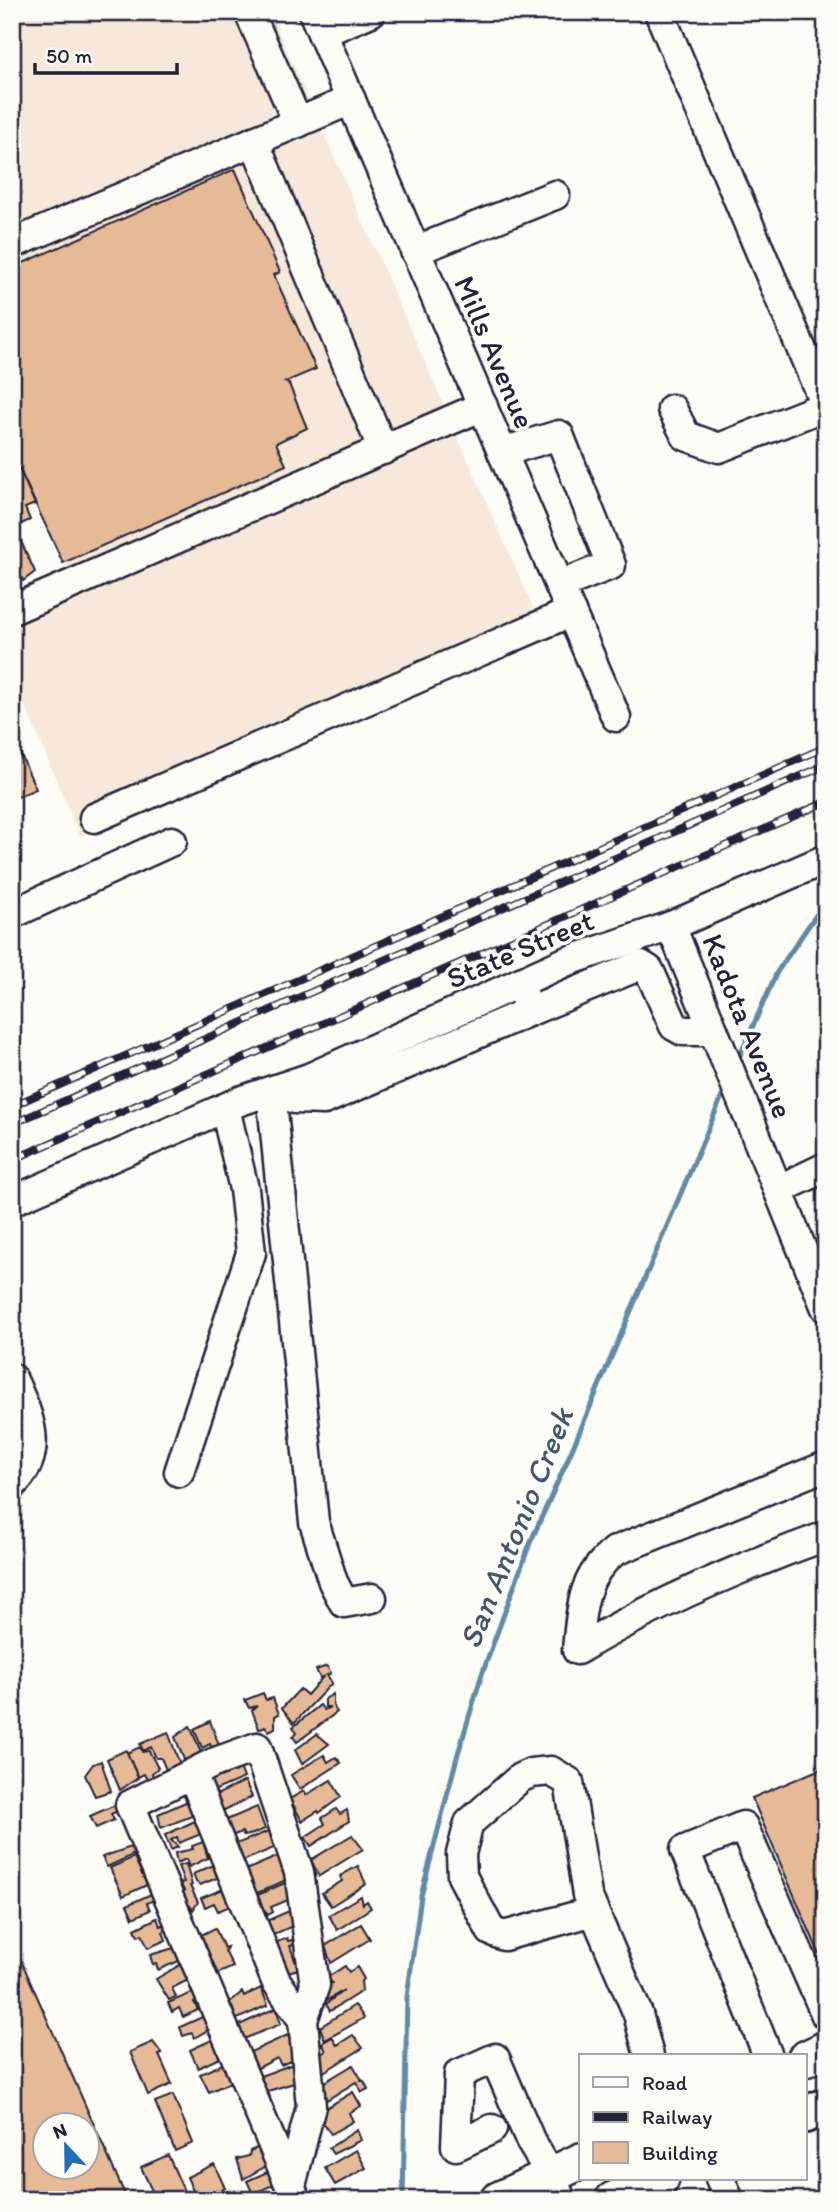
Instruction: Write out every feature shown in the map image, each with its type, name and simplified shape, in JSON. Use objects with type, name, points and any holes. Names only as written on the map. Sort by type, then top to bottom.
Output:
[{"type":"main road","points":[[806,2059],[826,2049]]},
{"type":"main road","points":[[806,2115],[826,2106]]},
{"type":"main road","points":[[498,2200],[564,2178]]},
{"type":"main road","points":[[614,2200],[659,2180]]},
{"type":"street","points":[[249,12],[298,123]]},
{"type":"street","points":[[317,23],[371,12]]},
{"type":"street","points":[[659,12],[826,406],[719,448],[686,436],[673,409]]},
{"type":"street","name":"Mills Avenue","points":[[317,23],[617,718]]},
{"type":"street","points":[[12,244],[351,100]]},
{"type":"street","points":[[254,141],[383,450]]},
{"type":"street","points":[[415,251],[555,195]]},
{"type":"street","points":[[12,610],[483,407]]},
{"type":"street","points":[[502,452],[559,435],[611,565],[560,585]]},
{"type":"street","points":[[94,818],[571,612]]},
{"type":"street","points":[[12,914],[172,841]]},
{"type":"street","name":"State Street","points":[[12,1201],[232,1105],[363,1054],[565,962],[671,926],[826,859]]},
{"type":"street","name":"Kadota Avenue","points":[[671,926],[826,1308]]},
{"type":"street","points":[[277,1089],[295,1099],[324,1100],[641,965],[649,970],[674,1026],[718,1043]]},
{"type":"street","points":[[519,983],[530,1011]]},
{"type":"street","points":[[416,1029],[429,1056]]},
{"type":"street","points":[[363,1054],[374,1079]]},
{"type":"street","points":[[277,1089],[314,1522],[333,1582],[344,1603],[372,1598]]},
{"type":"street","points":[[179,1472],[251,1253],[232,1105]]},
{"type":"street","points":[[778,1190],[826,1167]]},
{"type":"street","points":[[12,1378],[22,1427],[33,1443],[27,1461],[12,1485]]},
{"type":"street","points":[[826,1466],[614,1551],[600,1562],[580,1601],[577,1650],[652,1608],[753,1562],[826,1536]]},
{"type":"street","points":[[257,1747],[299,1872],[314,1985],[303,2020],[311,2106],[294,2193],[130,1805],[192,1774],[257,1747]]},
{"type":"street","points":[[594,1911],[504,1936],[491,1931],[462,1876],[461,1854],[469,1823],[520,1778],[539,1770],[562,1776],[569,1782],[587,1895],[594,1911],[638,2014],[648,2054]]},
{"type":"street","points":[[192,1774],[276,1982],[303,2020]]},
{"type":"street","points":[[767,2054],[685,1850],[743,1826],[826,2015]]},
{"type":"street","points":[[492,2129],[456,2146],[459,2074],[495,2058],[531,2142],[564,2178]]},
{"type":"street","points":[[720,2180],[730,2200]]},
{"type":"shaded area","points":[[12,12],[270,12],[547,639],[80,836],[12,674],[12,594],[67,567],[12,422]]},
{"type":"building","points":[[235,169],[280,272],[274,275],[316,369],[285,382],[289,384],[307,428],[276,443],[286,465],[63,563],[12,453],[12,268]]},
{"type":"building","points":[[12,453],[35,504],[25,508],[30,520],[15,527]]},
{"type":"building","points":[[12,522],[35,572],[23,581],[21,577],[12,582]]},
{"type":"building","points":[[12,735],[36,789],[12,799]]},
{"type":"building","points":[[826,986],[826,1039],[815,1012]]},
{"type":"building","points":[[327,1666],[331,1673],[327,1675],[332,1683],[294,1723],[282,1708],[300,1689],[307,1695],[323,1677],[320,1678],[316,1670]]},
{"type":"building","points":[[263,1693],[266,1700],[273,1698],[279,1714],[275,1716],[275,1728],[269,1731],[265,1726],[259,1729],[252,1710],[257,1706],[249,1708],[245,1700]]},
{"type":"building","points":[[333,1694],[333,1706],[337,1712],[297,1742],[293,1737],[297,1732],[293,1727],[320,1705],[324,1710],[330,1707],[325,1707],[325,1699]]},
{"type":"building","points":[[210,1721],[220,1748],[213,1750],[210,1744],[202,1748],[194,1729]]},
{"type":"building","points":[[190,1726],[202,1755],[185,1762],[175,1737]]},
{"type":"building","points":[[168,1732],[181,1767],[167,1772],[161,1758],[156,1758],[151,1747],[143,1751],[140,1744]]},
{"type":"building","points":[[317,1734],[329,1744],[302,1764],[295,1750]]},
{"type":"building","points":[[140,1747],[142,1752],[149,1751],[158,1768],[152,1773],[153,1777],[147,1780],[144,1774],[138,1777],[127,1753]]},
{"type":"building","points":[[126,1750],[138,1778],[120,1790],[107,1759]]},
{"type":"building","points":[[324,1755],[328,1762],[336,1757],[341,1763],[300,1789],[291,1775]]},
{"type":"building","points":[[101,1761],[111,1791],[95,1796],[85,1775],[93,1764]]},
{"type":"building","points":[[238,1762],[244,1778],[209,1793],[204,1778]]},
{"type":"building","points":[[826,1768],[826,1969],[752,1798]]},
{"type":"building","points":[[331,1780],[341,1797],[302,1821],[290,1799],[304,1791],[306,1795]]},
{"type":"building","points":[[245,1781],[252,1797],[216,1814],[214,1796]]},
{"type":"building","points":[[188,1801],[192,1816],[161,1828],[158,1814]]},
{"type":"building","points":[[115,1805],[118,1811],[111,1814],[114,1820],[96,1828],[90,1816]]},
{"type":"building","points":[[257,1807],[265,1829],[244,1836],[242,1832],[231,1836],[224,1821]]},
{"type":"building","points":[[336,1809],[340,1814],[347,1810],[349,1821],[311,1846],[305,1837],[325,1824],[322,1818]]},
{"type":"building","points":[[197,1820],[201,1834],[179,1843],[177,1837],[171,1840],[178,1847],[171,1850],[165,1835]]},
{"type":"building","points":[[269,1831],[274,1848],[238,1863],[231,1846]]},
{"type":"building","points":[[352,1835],[363,1849],[319,1876],[311,1860]]},
{"type":"building","points":[[203,1842],[208,1858],[189,1867],[186,1859],[177,1863],[175,1853],[193,1849],[192,1846]]},
{"type":"building","points":[[134,1846],[137,1853],[107,1867],[102,1857]]},
{"type":"building","points":[[279,1856],[286,1880],[251,1896],[241,1872]]},
{"type":"building","points":[[134,1857],[147,1885],[123,1896],[110,1868]]},
{"type":"building","points":[[186,1864],[192,1885],[190,1886],[198,1902],[193,1910],[190,1906],[185,1908],[179,1893],[184,1891],[180,1883],[184,1882],[178,1866]]},
{"type":"building","points":[[214,1866],[217,1878],[200,1885],[193,1874]]},
{"type":"building","points":[[358,1866],[366,1884],[331,1906],[322,1893],[342,1881],[340,1876]]},
{"type":"building","points":[[287,1882],[293,1898],[271,1907],[273,1912],[268,1915],[264,1910],[267,1917],[262,1919],[253,1897]]},
{"type":"building","points":[[228,1887],[233,1905],[218,1911],[214,1903],[205,1907],[201,1898]]},
{"type":"building","points":[[151,1894],[154,1900],[147,1903],[150,1910],[133,1918],[127,1905]]},
{"type":"building","points":[[361,1896],[363,1904],[367,1901],[371,1908],[337,1930],[329,1915]]},
{"type":"building","points":[[289,1911],[295,1925],[270,1936],[264,1922]]},
{"type":"building","points":[[157,1918],[160,1926],[164,1924],[167,1930],[163,1932],[166,1940],[148,1948],[142,1934],[138,1936],[135,1929]]},
{"type":"building","points":[[361,1924],[370,1939],[331,1963],[325,1946]]},
{"type":"building","points":[[215,1928],[224,1948],[227,1947],[225,1951],[233,1967],[217,1974],[201,1935]]},
{"type":"building","points":[[287,1938],[288,1941],[292,1940],[294,1945],[290,1946],[298,1969],[282,1974],[272,1944]]},
{"type":"building","points":[[12,1940],[87,2110],[32,2110],[32,2180],[102,2180],[102,2143],[126,2197],[119,2200],[12,2200],[12,2166],[15,2165],[12,2159]]},
{"type":"building","points":[[174,1948],[179,1961],[158,1970],[150,1955]]},
{"type":"building","points":[[180,1965],[188,1980],[172,1988],[176,1997],[169,2000],[156,1979]]},
{"type":"building","points":[[345,1966],[349,1972],[357,1967],[364,1979],[361,1981],[362,1991],[330,2011],[326,2004],[344,1990],[324,2002],[318,1992],[332,1983],[328,1977]]},
{"type":"building","points":[[261,1988],[268,2005],[233,2021],[230,2013],[234,2012],[230,2002],[242,1992],[244,1996]]},
{"type":"building","points":[[199,1990],[202,1999],[194,2002],[198,2010],[183,2017],[179,2008],[172,2012],[168,2003]]},
{"type":"building","points":[[355,2005],[364,2018],[325,2040],[320,2027]]},
{"type":"building","points":[[276,2008],[281,2024],[241,2040],[238,2034],[242,2033],[235,2027]]},
{"type":"building","points":[[209,2014],[213,2027],[194,2038],[192,2033],[183,2036],[180,2027]]},
{"type":"building","points":[[288,2035],[295,2059],[281,2065],[277,2058],[252,2071],[246,2054]]},
{"type":"building","points":[[353,2035],[363,2048],[322,2073],[318,2056],[326,2051],[322,2043],[332,2037],[337,2045]]},
{"type":"building","points":[[216,2038],[224,2056],[198,2068],[190,2050]]},
{"type":"building","points":[[153,2042],[162,2054],[159,2055],[172,2084],[148,2095],[130,2052]]},
{"type":"building","points":[[225,2063],[233,2081],[209,2092],[200,2074]]},
{"type":"building","points":[[296,2063],[297,2082],[268,2091],[270,2097],[263,2100],[252,2079]]},
{"type":"building","points":[[353,2065],[362,2080],[360,2081],[364,2081],[368,2089],[362,2092],[356,2082],[325,2101],[318,2086]]},
{"type":"building","points":[[353,2092],[361,2106],[349,2113],[353,2121],[331,2134],[316,2114]]},
{"type":"building","points":[[173,2095],[193,2143],[175,2151],[155,2102]]},
{"type":"building","points":[[357,2130],[361,2140],[333,2154],[329,2148]]},
{"type":"building","points":[[259,2147],[270,2164],[243,2179],[237,2159],[249,2156],[250,2151]]},
{"type":"building","points":[[356,2150],[366,2168],[335,2185],[325,2168]]},
{"type":"building","points":[[168,2155],[188,2200],[156,2200],[141,2167]]},
{"type":"building","points":[[214,2164],[225,2188],[221,2190],[223,2195],[212,2200],[197,2200],[187,2177]]},
{"type":"building","points":[[274,2169],[275,2184],[253,2194],[247,2181]]},
{"type":"building","points":[[278,2189],[283,2200],[264,2200],[262,2196]]},
{"type":"waterway","name":"San Antonio Creek","points":[[737,1062],[777,972],[816,915]]},
{"type":"waterway","name":"San Antonio Creek","points":[[403,2200],[407,1997],[421,1896],[457,1757],[481,1677],[530,1543],[726,1087]]},
{"type":"railway","points":[[12,1106],[826,747]]},
{"type":"railway","points":[[12,1124],[826,765]]},
{"type":"railway","points":[[12,1160],[826,802]]}]
